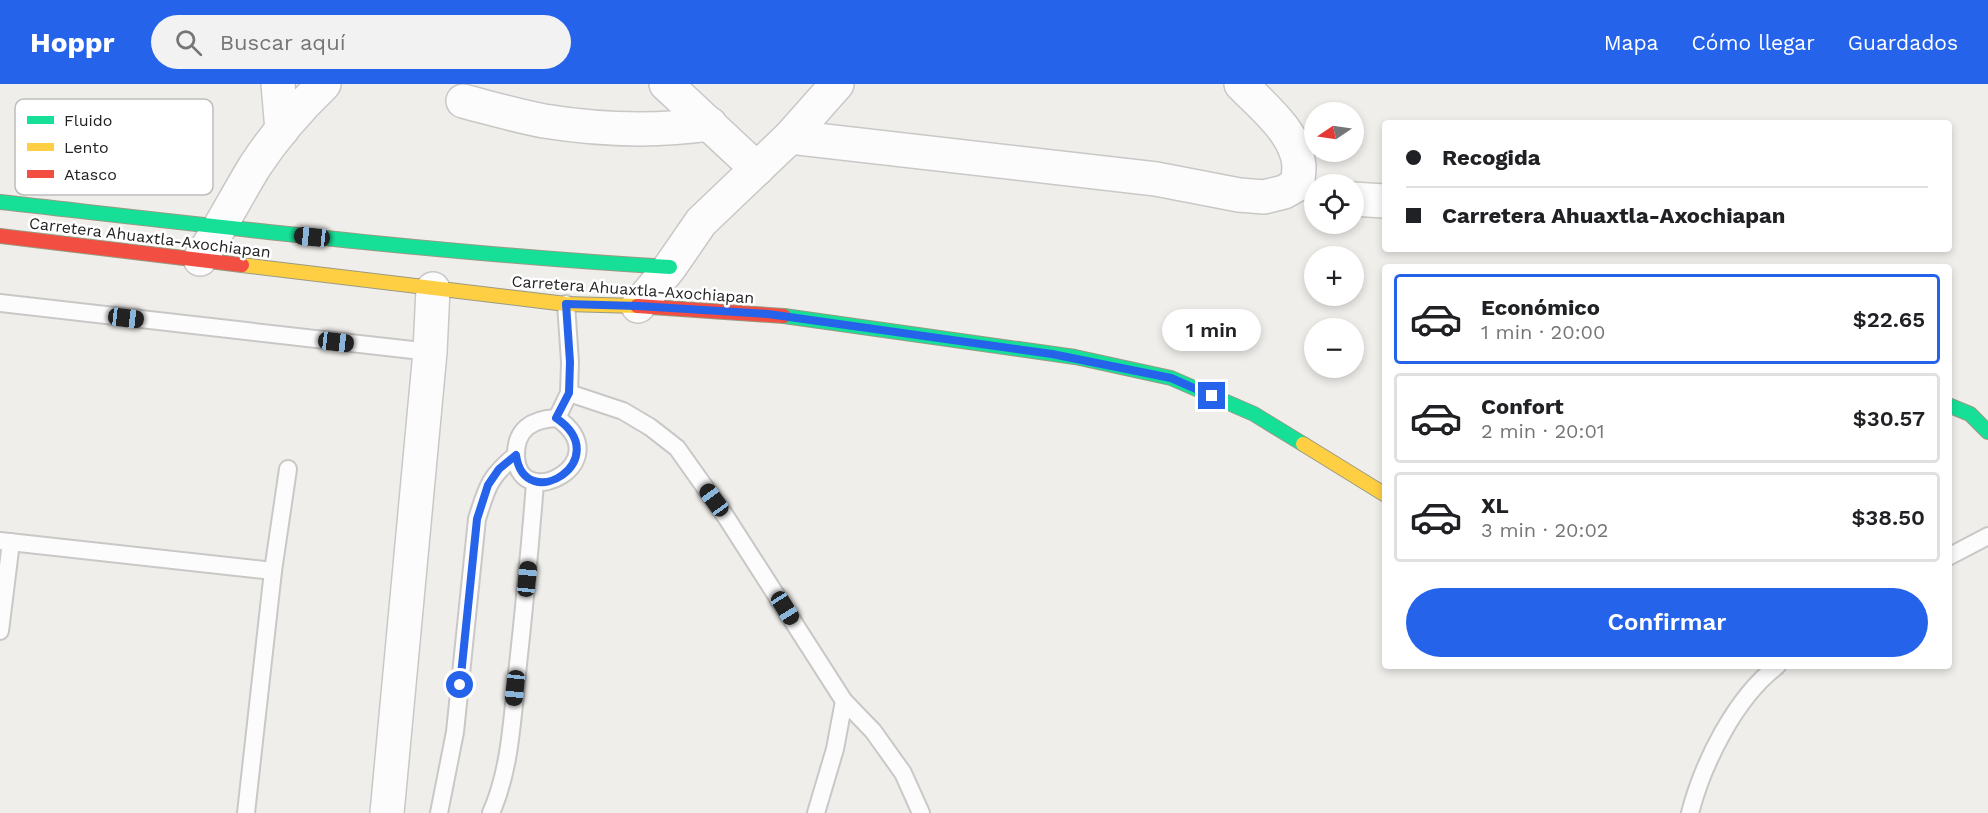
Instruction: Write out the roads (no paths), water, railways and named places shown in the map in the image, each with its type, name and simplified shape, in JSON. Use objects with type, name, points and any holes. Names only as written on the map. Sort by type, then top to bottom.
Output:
[{"type":"street","points":[[278,84],[282,130]]},
{"type":"street","points":[[200,259],[256,165],[282,130],[324,84]]},
{"type":"street","points":[[666,84],[757,169]]},
{"type":"street","points":[[638,306],[670,267],[701,222],[790,137],[837,84]]},
{"type":"street","points":[[1241,84],[1281,126],[1293,143],[1304,180]]},
{"type":"street","points":[[463,101],[543,120],[614,129],[672,130],[710,124]]},
{"type":"street","points":[[790,137],[1156,178],[1239,195],[1264,197],[1304,187]]},
{"type":"street","points":[[1364,200],[1382,201]]},
{"type":"street","points":[[0,202],[380,244],[570,261],[670,267]]},
{"type":"street","name":"Carretera Ahuaxtla-Axochiapan","points":[[0,236],[566,304],[768,314],[1075,357],[1171,378],[1254,414],[1382,493]]},
{"type":"street","points":[[387,813],[430,352],[433,289]]},
{"type":"street","points":[[1952,407],[1970,414],[1988,432]]},
{"type":"lane","points":[[0,303],[430,352]]},
{"type":"lane","points":[[556,418],[569,393],[570,362],[566,304]]},
{"type":"lane","points":[[569,393],[623,411],[650,427],[677,448],[726,517],[844,701],[873,731],[903,773],[921,813]]},
{"type":"lane","points":[[542,418],[556,418],[568,426],[576,439],[578,456],[571,468],[560,477],[546,483],[535,483],[524,476],[518,467],[516,455],[521,433],[530,424],[542,418]]},
{"type":"lane","points":[[439,813],[455,732],[477,519],[488,485],[499,469],[516,455]]},
{"type":"lane","points":[[246,813],[273,571],[288,469]]},
{"type":"lane","points":[[491,813],[497,800],[508,754],[535,483]]},
{"type":"lane","points":[[1952,555],[1988,536]]},
{"type":"lane","points":[[0,631],[5,542],[273,571]]},
{"type":"lane","points":[[1690,813],[1697,787],[1726,724],[1773,669]]},
{"type":"lane","points":[[816,813],[835,749],[844,701]]}]
